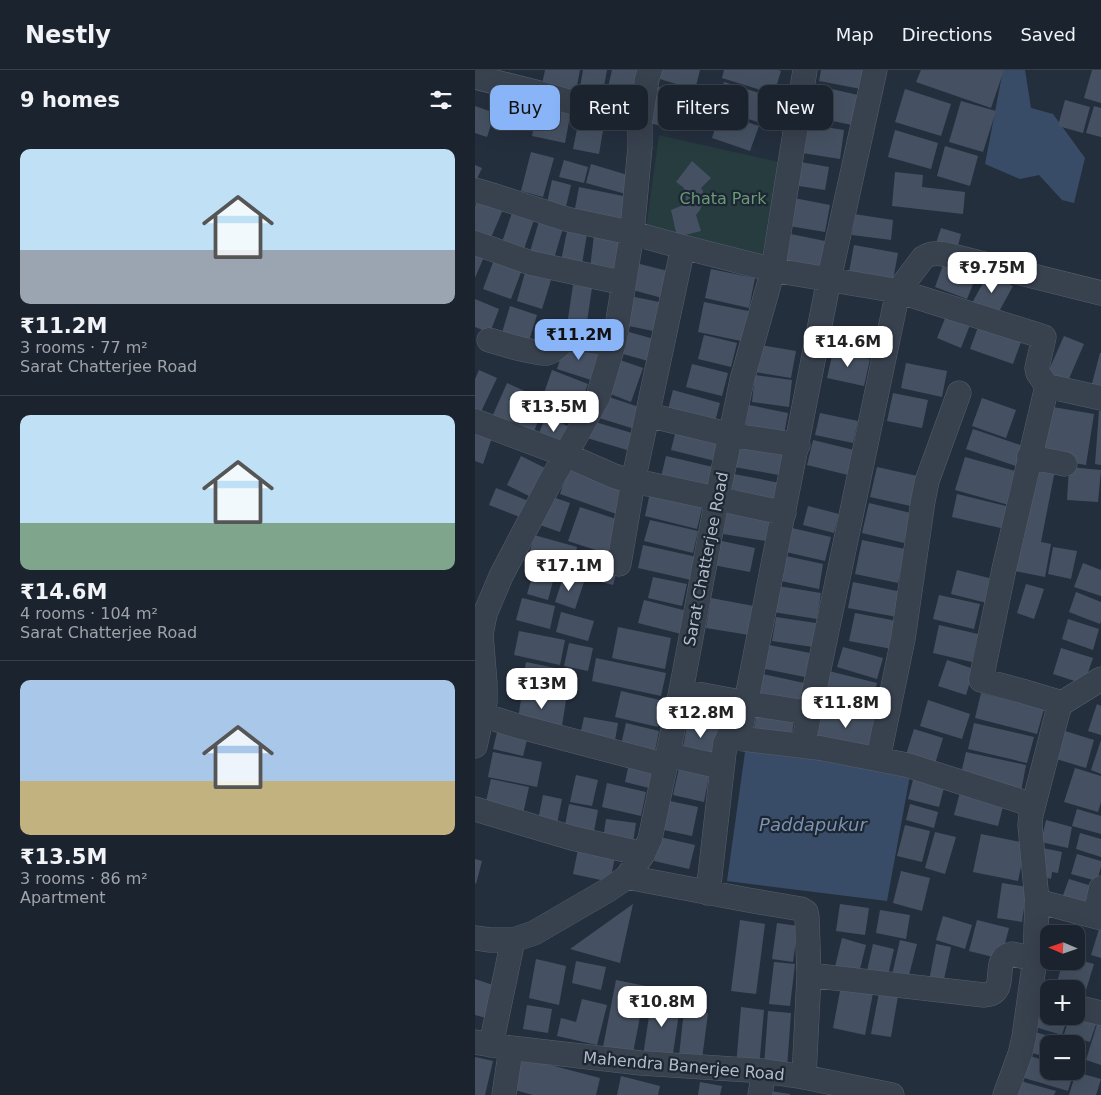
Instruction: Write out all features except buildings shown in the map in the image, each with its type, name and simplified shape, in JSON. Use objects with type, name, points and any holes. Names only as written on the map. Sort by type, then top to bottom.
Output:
[{"type":"street","points":[[493,70],[475,77],[570,102]]},
{"type":"street","points":[[646,85],[650,70]]},
{"type":"street","name":"Sarat Chatterjee Road","points":[[475,938],[513,940],[534,933],[627,877],[650,840],[742,380],[773,270],[805,70]]},
{"type":"street","points":[[708,893],[725,744],[729,737],[740,728],[742,723],[829,279],[875,70]]},
{"type":"street","points":[[475,746],[486,693],[478,634],[501,576],[548,486],[598,397],[613,345],[632,233],[641,130]]},
{"type":"street","points":[[475,190],[566,219],[632,233],[773,270],[897,291],[1044,337],[1037,368],[1038,373],[1047,386],[1101,398]]},
{"type":"street","points":[[475,243],[531,262],[624,283]]},
{"type":"street","points":[[619,564],[633,482],[683,247]]},
{"type":"street","points":[[803,745],[897,291],[923,258],[928,254],[935,253],[1101,293]]},
{"type":"street","points":[[489,340],[545,353],[553,352],[564,341],[574,340],[613,345]]},
{"type":"street","points":[[1047,386],[1029,457],[981,680],[1022,690],[1062,703]]},
{"type":"street","points":[[878,759],[903,639],[927,481],[959,393]]},
{"type":"street","points":[[648,415],[731,435],[797,445]]},
{"type":"street","points":[[475,421],[566,455],[613,476],[633,482],[784,513]]},
{"type":"street","points":[[1029,457],[1065,464]]},
{"type":"street","points":[[1005,1095],[1024,1037],[1040,997],[1035,959],[1037,900],[1030,825],[1033,805],[1058,711],[1062,703],[1101,679]]},
{"type":"street","points":[[681,691],[810,713]]},
{"type":"street","points":[[482,715],[521,727],[667,760],[722,766]]},
{"type":"street","points":[[729,737],[803,745],[907,765],[1033,805]]},
{"type":"street","points":[[475,810],[572,838],[643,854]]},
{"type":"street","points":[[627,877],[801,909],[806,912],[809,975],[804,1077]]},
{"type":"street","points":[[1037,900],[1098,917],[1101,888]]},
{"type":"street","points":[[504,1095],[492,1045],[513,940]]},
{"type":"street","points":[[809,975],[989,995],[995,991],[998,984],[1005,957],[1012,954],[1035,959]]},
{"type":"street","points":[[1085,1009],[1101,1013]]},
{"type":"street","name":"Mahendra Banerjee Road","points":[[492,1045],[641,1063],[764,1071],[892,1095]]},
{"type":"street","points":[[760,1095],[764,1071]]},
{"type":"green space","name":"Chata Park","points":[[659,135],[779,162],[762,257],[646,228]]},
{"type":"water","points":[[1003,70],[1025,70],[1031,108],[1053,114],[1085,158],[1074,203],[1062,200],[1039,175],[1020,179],[985,164]]},
{"type":"water","name":"Paddapukur","points":[[746,745],[911,770],[887,901],[727,881]]}]
